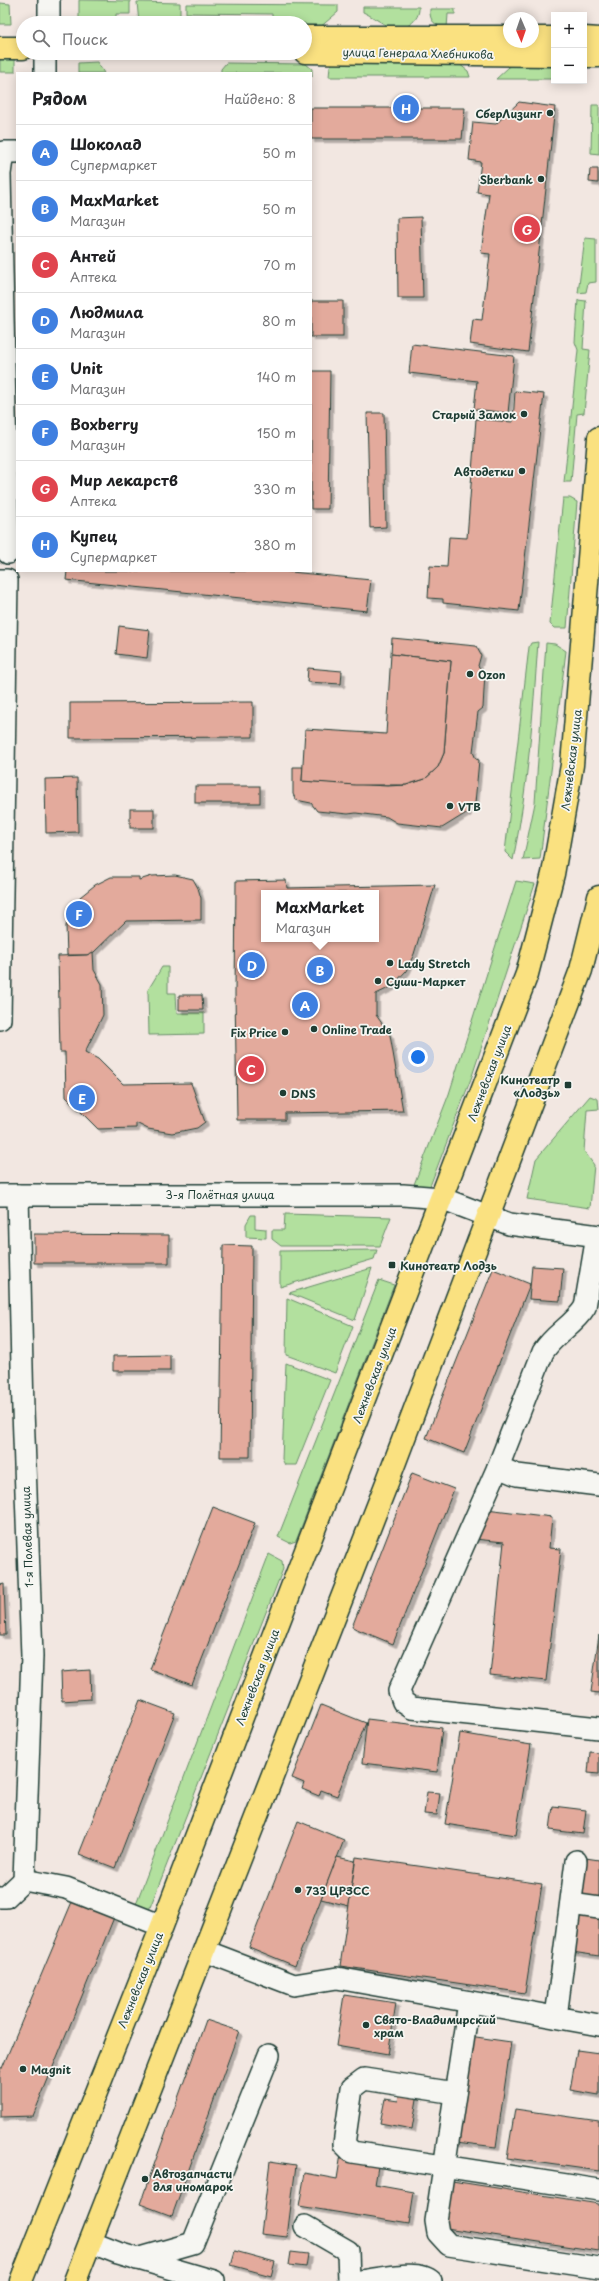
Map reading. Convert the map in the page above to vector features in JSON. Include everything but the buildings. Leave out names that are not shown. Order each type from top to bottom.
[{"type":"main road","points":[[0,33],[16,33]]},
{"type":"main road","name":"улица Генерала Хлебникова","points":[[312,37],[503,37]]},
{"type":"main road","points":[[539,38],[551,38]]},
{"type":"main road","points":[[587,38],[599,39]]},
{"type":"main road","points":[[0,48],[16,48]]},
{"type":"main road","name":"улица Генерала Хлебникова","points":[[312,52],[551,55]]},
{"type":"main road","points":[[587,56],[599,56]]},
{"type":"main road","name":"Лежневская улица","points":[[21,2281],[162,1926],[528,974],[553,874],[572,765],[599,438]]},
{"type":"main road","points":[[75,2281],[385,1488],[488,1216],[581,970],[599,897]]},
{"type":"street","points":[[49,0],[49,16]]},
{"type":"street","points":[[45,60],[45,72]]},
{"type":"street","points":[[7,152],[0,174],[1,308],[8,553]]},
{"type":"street","points":[[0,1019],[3,580]]},
{"type":"street","name":"3-я Полётная улица","points":[[9,1195],[403,1195],[441,1198],[509,1224],[598,1236]]},
{"type":"street","name":"1-я Полевая улица","points":[[9,1195],[23,1410],[32,1656],[24,1880]]},
{"type":"street","points":[[598,1236],[585,1307],[579,1316],[549,1341],[543,1352],[498,1467],[401,1686],[400,1697],[402,1702],[412,1708],[599,1728]]},
{"type":"street","points":[[498,1467],[517,1475],[599,1486]]},
{"type":"street","points":[[556,2018],[576,1861]]},
{"type":"street","points":[[0,1897],[6,1896],[24,1880],[66,1888],[162,1926]]},
{"type":"street","points":[[571,1904],[599,1908]]},
{"type":"street","points":[[205,1951],[294,1985],[337,1978],[599,2025]]},
{"type":"street","points":[[469,2002],[436,2221],[438,2233],[449,2245],[599,2268]]},
{"type":"street","points":[[127,2256],[193,2243],[269,2055]]},
{"type":"street","points":[[455,2093],[364,2079],[352,2088],[344,2144],[352,2152],[599,2190]]},
{"type":"street","points":[[305,2226],[348,2251],[349,2281]]},
{"type":"street","points":[[90,2242],[127,2256],[214,2281]]},
{"type":"street","points":[[127,2256],[130,2268],[170,2281]]},
{"type":"street","points":[[361,2281],[410,2275],[428,2278],[432,2281]]},
{"type":"green space","points":[[79,0],[130,1],[130,14],[116,14],[116,16],[79,16]]},
{"type":"green space","points":[[137,2],[180,3],[180,16],[138,16]]},
{"type":"green space","points":[[0,3],[10,4],[11,24],[0,24]]},
{"type":"green space","points":[[186,4],[338,5],[338,12],[319,28],[312,28],[312,16],[186,13]]},
{"type":"green space","points":[[363,7],[419,7],[419,12],[411,24],[401,28],[396,28],[388,26],[363,12]]},
{"type":"green space","points":[[430,9],[455,9],[455,14],[448,14],[447,28],[434,23],[431,17]]},
{"type":"green space","points":[[0,59],[15,60],[15,72],[0,72]]},
{"type":"green space","points":[[97,62],[103,72],[78,72],[78,63]]},
{"type":"green space","points":[[226,63],[306,64],[312,69],[312,72],[221,72],[221,69]]},
{"type":"green space","points":[[333,63],[459,64],[468,71],[470,77],[329,77],[330,66]]},
{"type":"green space","points":[[516,65],[551,65],[551,79],[496,79],[509,67]]},
{"type":"green space","points":[[592,105],[599,105],[599,154],[591,153]]},
{"type":"green space","points":[[585,238],[596,239],[596,282],[588,283],[586,292],[578,293]]},
{"type":"green space","points":[[578,300],[586,301],[583,349],[590,350],[584,413],[577,414],[571,482],[564,482],[578,350],[575,342]]},
{"type":"green space","points":[[563,498],[570,498],[577,502],[567,628],[554,628],[550,624]]},
{"type":"green space","points":[[538,642],[532,724],[523,806],[513,860],[505,852],[529,647],[531,643]]},
{"type":"green space","points":[[546,643],[555,644],[566,651],[540,859],[523,860],[535,803]]},
{"type":"green space","points":[[516,881],[535,884],[472,1076],[430,1186],[413,1187],[449,1094]]},
{"type":"green space","points":[[162,967],[168,967],[168,993],[176,993],[177,1013],[204,1013],[204,1034],[149,1035],[148,990]]},
{"type":"green space","points":[[590,1096],[598,1099],[599,1109],[587,1110],[584,1151],[594,1165],[590,1208],[527,1199],[536,1159]]},
{"type":"green space","points":[[285,1214],[391,1217],[380,1246],[281,1246],[272,1239],[272,1230],[284,1230]]},
{"type":"green space","points":[[251,1215],[255,1215],[255,1228],[266,1229],[266,1238],[246,1237],[246,1224]]},
{"type":"green space","points":[[377,1250],[374,1259],[280,1287],[280,1251]]},
{"type":"green space","points":[[372,1268],[355,1320],[289,1293]]},
{"type":"green space","points":[[379,1280],[394,1285],[296,1541],[290,1543],[278,1537]]},
{"type":"green space","points":[[287,1298],[353,1326],[335,1373],[286,1355]]},
{"type":"green space","points":[[286,1363],[330,1380],[296,1465],[285,1465],[282,1459]]},
{"type":"green space","points":[[269,1554],[282,1561],[283,1569],[147,1915],[134,1909]]},
{"type":"place","name":"Купец","points":[[406,108]]},
{"type":"place","name":"СберЛизинг","points":[[550,113]]},
{"type":"place","name":"Sberbank","points":[[541,179]]},
{"type":"place","name":"Мир лекарств","points":[[527,229]]},
{"type":"place","name":"Старый Замок","points":[[524,414]]},
{"type":"place","name":"Автодетки","points":[[522,471]]},
{"type":"place","name":"Ozon","points":[[470,674]]},
{"type":"place","name":"VTB","points":[[450,806]]},
{"type":"place","name":"Boxberry","points":[[79,914]]},
{"type":"place","name":"Lady Stretch","points":[[390,963]]},
{"type":"place","name":"Людмила","points":[[252,965]]},
{"type":"place","name":"MaxMarket","points":[[320,970]]},
{"type":"place","name":"Суши-Маркет","points":[[378,981]]},
{"type":"place","name":"Шоколад","points":[[305,1005]]},
{"type":"place","name":"Online Trade","points":[[314,1029]]},
{"type":"place","name":"Fix Price","points":[[285,1032]]},
{"type":"place","name":"Антей","points":[[251,1069]]},
{"type":"place","name":"Кинотеатр «Лодзь»","points":[[568,1085]]},
{"type":"place","name":"DNS","points":[[283,1093]]},
{"type":"place","name":"Unit","points":[[82,1098]]},
{"type":"place","name":"Кинотеатр Лодзь","points":[[392,1265]]},
{"type":"place","name":"733 ЦРЗСС","points":[[298,1890]]},
{"type":"place","name":"Свято-Владимирский храм","points":[[366,2025]]},
{"type":"place","name":"Magnit","points":[[23,2069]]},
{"type":"place","name":"Автозапчасти для иномарок","points":[[145,2179]]}]
